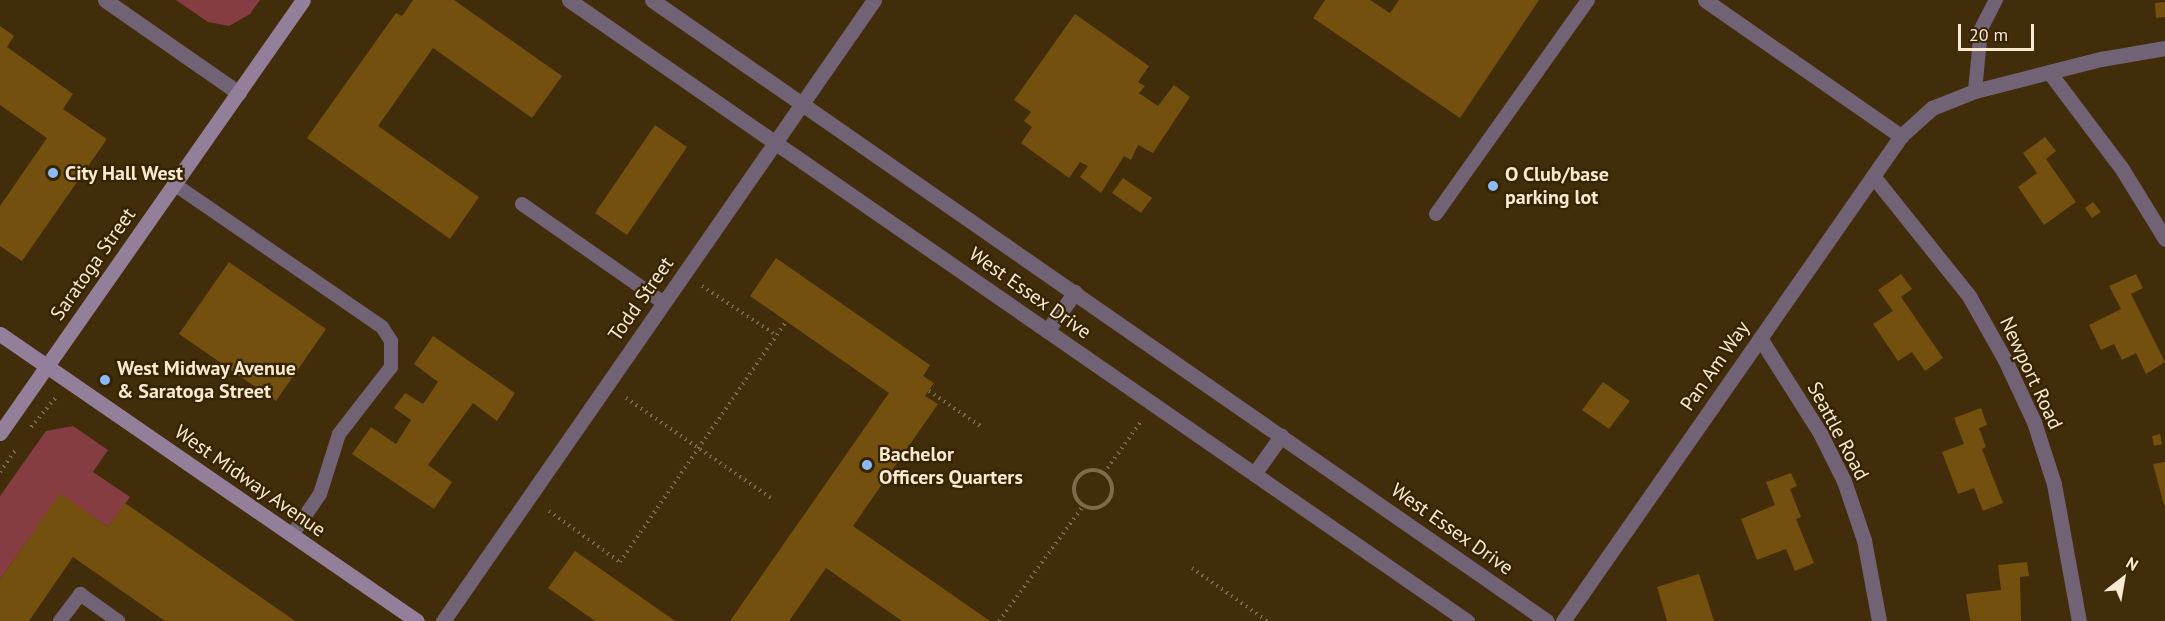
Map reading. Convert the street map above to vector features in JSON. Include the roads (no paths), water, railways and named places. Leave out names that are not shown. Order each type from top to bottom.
[{"type":"street","points":[[105,0],[238,93]]},
{"type":"street","name":"Saratoga Street","points":[[0,433],[303,0]]},
{"type":"street","name":"West Essex Drive","points":[[569,0],[1467,621]]},
{"type":"street","name":"West Essex Drive","points":[[652,0],[1548,621]]},
{"type":"street","name":"Todd Street","points":[[443,621],[874,0]]},
{"type":"street","points":[[1705,0],[1901,136]]},
{"type":"street","name":"Pan Am Way","points":[[1563,621],[1901,136],[1932,108],[1975,91],[2049,72],[2165,48]]},
{"type":"street","points":[[2049,72],[2122,169],[2165,239]]},
{"type":"street","name":"Newport Road","points":[[1873,176],[1969,296],[2005,360],[2034,422],[2054,484],[2079,621]]},
{"type":"street","points":[[1047,331],[1075,292]]},
{"type":"street","name":"West Midway Avenue","points":[[0,334],[417,621]]},
{"type":"street","name":"Seattle Road","points":[[1760,338],[1820,432],[1844,481],[1864,540],[1879,621]]},
{"type":"street","points":[[1254,474],[1281,436]]},
{"type":"lane","points":[[1436,214],[1588,0]]},
{"type":"lane","points":[[1975,91],[1981,29],[1996,0]]},
{"type":"lane","points":[[174,184],[382,327],[391,341],[392,367],[339,434],[320,494],[292,535]]},
{"type":"lane","points":[[522,204],[664,303]]},
{"type":"lane","points":[[60,621],[80,594],[118,621]]},
{"type":"place","name":"City Hall West","points":[[53,173]]},
{"type":"place","name":"O Club/base parking lot","points":[[1493,186]]},
{"type":"place","name":"West Midway Avenue & Saratoga Street","points":[[105,380]]},
{"type":"place","name":"Bachelor Officers Quarters","points":[[867,465]]}]
